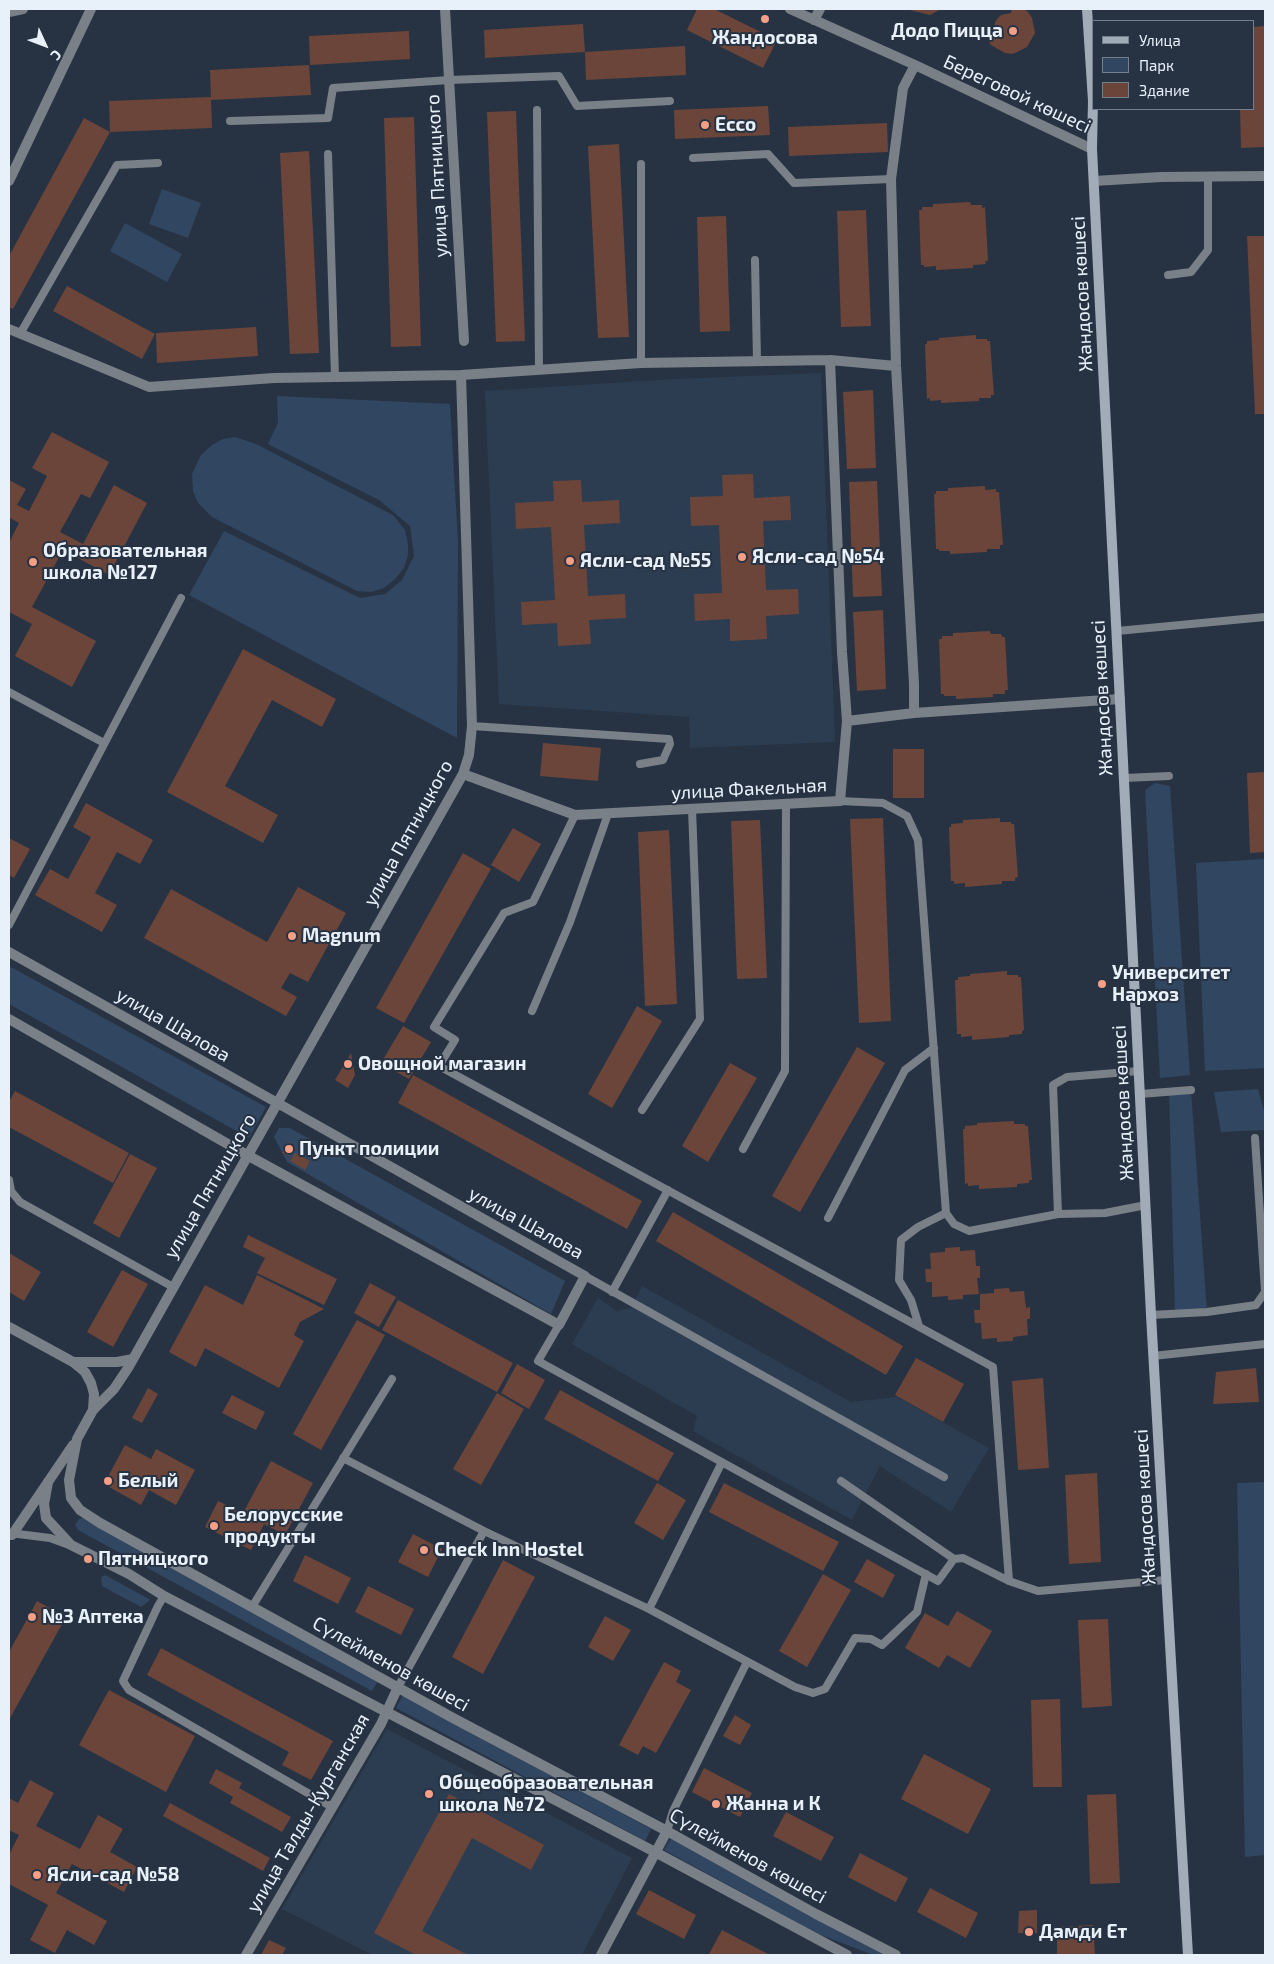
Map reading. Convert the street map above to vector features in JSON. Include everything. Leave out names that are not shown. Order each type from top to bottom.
[{"type":"main road","name":"Жандосов көшесі","points":[[1087,9],[1092,86]]},
{"type":"main road","name":"Жандосов көшесі","points":[[1093,110],[1092,149],[1153,1356],[1188,1955]]},
{"type":"street","points":[[9,12],[23,9]]},
{"type":"street","points":[[9,180],[92,9]]},
{"type":"street","name":"улица Пятницкого","points":[[445,9],[464,340]]},
{"type":"street","name":"Береговой көшесі","points":[[790,9],[915,65],[1092,149]]},
{"type":"street","points":[[814,20],[820,9]]},
{"type":"street","points":[[914,713],[913,664],[896,366],[891,179],[903,88],[915,65]]},
{"type":"street","points":[[1094,181],[1161,177],[1265,176]]},
{"type":"street","points":[[9,328],[149,387],[274,378],[461,375],[641,363],[830,360],[896,366]]},
{"type":"street","name":"улица Факельная","points":[[464,774],[575,816],[840,802],[847,721],[842,652],[830,360]]},
{"type":"street","name":"улица Пятницкого","points":[[93,1410],[114,1389],[133,1359],[464,774],[469,755],[472,726],[461,375]]},
{"type":"street","points":[[847,721],[914,713],[1120,698]]},
{"type":"street","name":"улица Шалова","points":[[9,952],[585,1276],[559,1325]]},
{"type":"street","points":[[9,1019],[247,1155],[559,1325]]},
{"type":"street","points":[[9,1327],[73,1362],[85,1372],[91,1382],[94,1394],[93,1410]]},
{"type":"street","points":[[73,1362],[117,1362],[133,1359]]},
{"type":"street","name":"Сүлейменов көшесі","points":[[93,1410],[76,1439],[68,1480],[71,1498],[80,1510],[100,1523],[453,1718],[667,1831],[816,1914],[896,1955]]},
{"type":"street","points":[[10,1536],[76,1439]]},
{"type":"street","name":"Сүлейменов көшесі","points":[[48,1482],[44,1504],[46,1518],[71,1545],[130,1574],[164,1596],[655,1852],[847,1955]]},
{"type":"street","name":"улица Талды-Курганская","points":[[246,1955],[381,1724],[398,1687]]},
{"type":"street","points":[[601,1955],[667,1831]]},
{"type":"lane","points":[[230,121],[328,118],[333,88],[449,80],[559,76],[577,106],[670,101]]},
{"type":"lane","points":[[537,110],[539,370]]},
{"type":"lane","points":[[328,154],[335,377]]},
{"type":"lane","points":[[693,158],[768,154],[794,183],[891,179]]},
{"type":"lane","points":[[20,334],[117,164],[158,163]]},
{"type":"lane","points":[[641,164],[641,363]]},
{"type":"lane","points":[[1168,275],[1191,272],[1208,250],[1208,177]]},
{"type":"lane","points":[[755,260],[757,361]]},
{"type":"lane","points":[[9,925],[181,598]]},
{"type":"lane","points":[[1117,631],[1265,617]]},
{"type":"lane","points":[[9,692],[104,743]]},
{"type":"lane","points":[[472,726],[668,739],[670,744],[663,760],[640,764]]},
{"type":"lane","points":[[1124,778],[1169,776]]},
{"type":"lane","points":[[840,802],[883,804],[907,816],[918,840],[946,1213],[954,1224],[970,1231],[1058,1214],[1105,1213],[1146,1205]]},
{"type":"lane","points":[[743,1149],[785,1071],[786,804]]},
{"type":"lane","points":[[642,1110],[700,1019],[692,809]]},
{"type":"lane","points":[[532,1011],[570,922],[608,814]]},
{"type":"lane","points":[[575,816],[533,902],[504,913],[434,1027],[455,1040],[439,1066],[993,1367],[1009,1581]]},
{"type":"lane","points":[[828,1218],[905,1070],[934,1048]]},
{"type":"lane","points":[[1058,1214],[1053,1085],[1067,1077],[1139,1070]]},
{"type":"lane","points":[[1140,1094],[1191,1090]]},
{"type":"lane","points":[[1151,1315],[1207,1312],[1256,1305],[1265,1292],[1255,1138]]},
{"type":"lane","points":[[9,1180],[11,1191],[20,1202],[173,1287]]},
{"type":"lane","points":[[612,1292],[668,1190]]},
{"type":"lane","points":[[919,1326],[911,1300],[899,1280],[901,1240],[918,1227],[946,1213]]},
{"type":"lane","points":[[585,1276],[944,1477]]},
{"type":"lane","points":[[559,1325],[538,1361],[938,1581],[954,1559]]},
{"type":"lane","points":[[1153,1356],[1265,1344]]},
{"type":"lane","points":[[252,1607],[392,1378]]},
{"type":"lane","points":[[344,1458],[484,1531],[648,1610],[795,1687],[812,1693],[826,1689],[855,1638],[871,1639],[882,1645],[917,1612],[926,1574]]},
{"type":"lane","points":[[648,1610],[722,1462]]},
{"type":"lane","points":[[841,1481],[954,1559],[963,1558],[1009,1581],[1038,1591],[1166,1580]]},
{"type":"lane","points":[[398,1687],[484,1531]]},
{"type":"lane","points":[[10,1536],[50,1538],[71,1545]]},
{"type":"lane","points":[[164,1596],[123,1681],[129,1690],[332,1807]]},
{"type":"lane","points":[[667,1831],[673,1811],[747,1662]]},
{"type":"shaded area","points":[[821,373],[835,742],[690,748],[689,717],[499,704],[485,391],[676,379]]},
{"type":"shaded area","points":[[642,1286],[851,1402],[897,1397],[989,1448],[951,1512],[880,1466],[852,1520],[693,1431],[697,1416],[572,1344],[598,1298],[617,1311],[631,1308]]},
{"type":"shaded area","name":"Общеобразовательная школа №72","points":[[387,1729],[632,1858],[582,1955],[373,1955],[282,1909]]},
{"type":"green space","points":[[162,189],[201,203],[188,238],[149,224]]},
{"type":"green space","points":[[125,223],[182,254],[167,282],[110,251]]},
{"type":"green space","points":[[277,396],[450,404],[458,542],[457,738],[189,595],[224,531],[360,598],[385,594],[402,580],[414,556],[410,526],[379,500],[268,444],[278,423]]},
{"type":"green space","points":[[235,437],[256,444],[393,515],[405,530],[408,544],[408,555],[404,568],[395,579],[384,588],[371,592],[357,591],[212,517],[198,503],[193,491],[192,474],[201,455],[212,445],[223,439]]},
{"type":"green space","points":[[1155,783],[1170,786],[1190,1075],[1160,1078],[1145,790]]},
{"type":"green space","points":[[1265,859],[1265,1068],[1205,1071],[1196,863]]},
{"type":"green space","points":[[9,966],[266,1107],[249,1138],[9,1004]]},
{"type":"green space","points":[[1258,1089],[1264,1111],[1265,1130],[1221,1132],[1214,1092]]},
{"type":"green space","points":[[1191,1090],[1207,1312],[1175,1314],[1169,1092]]},
{"type":"green space","points":[[279,1128],[290,1128],[565,1281],[551,1314],[287,1162],[274,1137]]},
{"type":"green space","points":[[1265,1482],[1265,1855],[1245,1857],[1237,1483]]},
{"type":"green space","points":[[85,1517],[379,1679],[372,1691],[78,1530],[75,1525],[79,1519]]},
{"type":"green space","points":[[105,1575],[149,1599],[149,1601],[141,1607],[102,1586],[101,1577]]},
{"type":"green space","points":[[403,1695],[651,1829],[645,1841],[396,1708]]},
{"type":"green space","points":[[671,1838],[889,1955],[873,1955],[816,1933],[664,1850]]},
{"type":"building","points":[[697,9],[714,9],[777,40],[763,68],[687,30]]},
{"type":"building","points":[[906,9],[941,9],[930,15]]},
{"type":"building","points":[[1012,9],[1024,9],[1028,12],[1032,18],[1035,33],[1027,47],[1013,54],[1005,53],[991,45],[987,38],[994,33],[997,19],[1001,15],[1011,13]]},
{"type":"building","points":[[583,24],[585,52],[485,58],[484,30]]},
{"type":"building","points":[[1265,26],[1265,147],[1241,148],[1240,110],[1254,110],[1254,27]]},
{"type":"building","points":[[409,31],[410,59],[310,65],[309,36]]},
{"type":"building","points":[[685,46],[686,75],[586,80],[585,52]]},
{"type":"building","points":[[309,65],[311,95],[211,100],[212,128],[110,132],[109,101],[211,97],[210,70]]},
{"type":"building","points":[[768,106],[770,135],[675,139],[674,110]]},
{"type":"building","points":[[516,111],[525,341],[496,342],[487,112]]},
{"type":"building","points":[[414,117],[421,346],[391,347],[384,118]]},
{"type":"building","points":[[84,118],[110,132],[13,309],[9,307],[9,256]]},
{"type":"building","points":[[887,123],[888,152],[789,156],[788,127]]},
{"type":"building","points":[[619,144],[629,337],[598,338],[588,146]]},
{"type":"building","points":[[309,151],[319,353],[290,354],[280,153]]},
{"type":"building","points":[[970,202],[971,205],[982,205],[982,208],[985,207],[988,261],[985,261],[986,264],[973,265],[973,268],[936,270],[936,266],[924,267],[924,265],[921,265],[919,210],[922,210],[922,207],[933,207],[933,204]]},
{"type":"building","points":[[866,210],[871,326],[841,327],[837,211]]},
{"type":"building","points":[[726,216],[730,331],[700,332],[697,217]]},
{"type":"building","points":[[1247,236],[1265,236],[1265,414],[1255,414]]},
{"type":"building","points":[[67,286],[155,334],[142,359],[53,311]]},
{"type":"building","points":[[256,327],[258,356],[157,363],[156,333]]},
{"type":"building","points":[[976,335],[976,339],[987,339],[987,341],[990,341],[994,395],[991,395],[991,398],[979,398],[979,401],[941,403],[941,400],[930,401],[930,398],[927,399],[925,344],[927,344],[927,341],[939,340],[939,338]]},
{"type":"building","points":[[873,390],[876,468],[847,469],[843,392]]},
{"type":"building","name":"Образовательная школа №127","points":[[52,432],[109,462],[90,498],[81,494],[60,532],[83,544],[114,485],[147,503],[109,575],[63,550],[32,607],[96,641],[72,687],[15,656],[32,624],[9,612],[9,543],[19,523],[10,518],[9,521],[9,480],[26,489],[17,505],[29,511],[47,476],[32,468]]},
{"type":"building","name":"Ясли-сад №54","points":[[753,474],[754,498],[790,496],[791,520],[763,521],[766,590],[798,589],[799,614],[766,616],[767,639],[730,641],[730,619],[695,621],[694,594],[722,593],[719,525],[691,526],[690,497],[723,496],[722,475]]},
{"type":"building","name":"Ясли-сад №55","points":[[581,480],[582,502],[619,500],[620,523],[584,525],[588,596],[625,594],[626,618],[589,620],[591,644],[558,646],[557,623],[522,625],[521,602],[555,600],[551,527],[516,529],[515,503],[554,501],[553,481]]},
{"type":"building","points":[[877,481],[882,596],[853,597],[849,482]]},
{"type":"building","points":[[985,486],[985,490],[996,489],[996,492],[999,492],[1003,545],[1000,545],[1000,549],[987,549],[987,552],[950,554],[950,551],[939,551],[939,549],[936,549],[934,494],[936,494],[936,491],[948,491],[948,488]]},
{"type":"building","points":[[883,610],[886,689],[857,691],[853,612]]},
{"type":"building","points":[[990,631],[991,634],[1001,634],[1002,637],[1005,637],[1008,690],[1005,690],[1005,694],[993,694],[993,697],[956,699],[956,696],[944,696],[944,694],[941,694],[939,639],[942,639],[942,636],[953,636],[953,633]]},
{"type":"building","points":[[243,649],[336,699],[322,727],[272,700],[225,786],[278,815],[263,843],[167,792]]},
{"type":"building","points":[[543,743],[601,748],[598,781],[540,776]]},
{"type":"building","points":[[893,749],[924,749],[924,798],[893,798]]},
{"type":"building","points":[[1265,772],[1265,852],[1250,853],[1247,773]]},
{"type":"building","points":[[86,803],[153,840],[140,864],[117,852],[95,893],[117,905],[102,932],[35,895],[50,869],[68,879],[91,837],[73,827]]},
{"type":"building","points":[[883,818],[891,1021],[859,1023],[850,819]]},
{"type":"building","points":[[1000,818],[1000,822],[1011,822],[1011,824],[1014,824],[1018,877],[1015,878],[1015,881],[1002,881],[1002,884],[965,887],[965,883],[954,884],[954,881],[951,881],[949,827],[951,827],[951,824],[963,823],[963,820]]},
{"type":"building","points":[[760,820],[767,978],[737,979],[731,821]]},
{"type":"building","points":[[513,828],[541,844],[519,882],[491,865]]},
{"type":"building","points":[[669,830],[677,1004],[645,1006],[638,832]]},
{"type":"building","points":[[9,838],[30,849],[14,878],[9,875]]},
{"type":"building","points":[[463,853],[491,869],[404,1023],[376,1008]]},
{"type":"building","points":[[298,887],[346,913],[308,982],[290,973],[281,988],[297,997],[286,1016],[144,938],[171,889],[267,942]]},
{"type":"building","points":[[1007,971],[1007,975],[1018,975],[1018,977],[1021,977],[1024,1030],[1022,1034],[972,1040],[972,1036],[961,1037],[961,1034],[957,1034],[955,980],[958,980],[958,977],[970,976],[970,974]]},
{"type":"building","points":[[637,1006],[662,1021],[612,1108],[588,1094]]},
{"type":"building","points":[[403,1026],[431,1042],[409,1079],[381,1063]]},
{"type":"building","points":[[857,1047],[885,1063],[800,1212],[772,1196]]},
{"type":"building","name":"Овощной магазин","points":[[351,1053],[355,1075],[348,1088],[335,1080]]},
{"type":"building","points":[[730,1063],[757,1078],[708,1162],[682,1146]]},
{"type":"building","points":[[413,1075],[642,1201],[627,1229],[398,1103]]},
{"type":"building","points":[[15,1091],[129,1153],[113,1183],[9,1127],[9,1102]]},
{"type":"building","points":[[1014,1121],[1014,1124],[1025,1124],[1025,1126],[1028,1126],[1032,1180],[1029,1180],[1029,1183],[1017,1184],[1017,1187],[979,1189],[979,1185],[968,1186],[968,1183],[965,1184],[963,1129],[965,1129],[965,1126],[977,1125],[977,1123]]},
{"type":"building","name":"Пункт полиции","points":[[288,1142],[295,1146],[289,1156],[282,1153]]},
{"type":"building","points":[[295,1153],[310,1161],[305,1170],[290,1161]]},
{"type":"building","points":[[130,1154],[157,1168],[119,1238],[93,1223]]},
{"type":"building","points":[[673,1212],[903,1346],[886,1375],[656,1241]]},
{"type":"building","points":[[248,1235],[337,1279],[324,1305],[257,1273],[265,1258],[243,1247]]},
{"type":"building","points":[[960,1247],[960,1251],[975,1250],[976,1266],[980,1266],[980,1278],[977,1278],[979,1294],[963,1295],[963,1299],[948,1300],[948,1296],[932,1297],[932,1282],[926,1282],[925,1269],[931,1269],[930,1253],[945,1252],[945,1248]]},
{"type":"building","points":[[9,1253],[41,1272],[24,1301],[9,1292]]},
{"type":"building","points":[[122,1270],[148,1284],[113,1347],[87,1332]]},
{"type":"building","points":[[257,1275],[324,1309],[300,1322],[294,1335],[304,1341],[279,1388],[205,1348],[196,1367],[169,1352],[205,1285],[243,1305]]},
{"type":"building","points":[[370,1283],[396,1297],[379,1327],[354,1313]]},
{"type":"building","points":[[1009,1288],[1010,1292],[1024,1291],[1026,1308],[1030,1307],[1030,1319],[1027,1319],[1028,1335],[1013,1337],[1013,1341],[997,1342],[997,1338],[982,1339],[981,1323],[975,1323],[974,1310],[980,1310],[980,1294],[994,1293],[994,1289]]},
{"type":"building","points":[[398,1300],[513,1363],[497,1392],[382,1330]]},
{"type":"building","points":[[357,1320],[385,1335],[321,1450],[293,1434]]},
{"type":"building","points":[[916,1358],[964,1384],[943,1422],[895,1395]]},
{"type":"building","points":[[517,1364],[545,1380],[529,1409],[501,1393]]},
{"type":"building","points":[[1256,1368],[1259,1402],[1213,1404],[1216,1372]]},
{"type":"building","points":[[1043,1378],[1049,1468],[1018,1470],[1012,1381]]},
{"type":"building","points":[[148,1388],[158,1394],[142,1423],[132,1418]]},
{"type":"building","points":[[560,1390],[674,1453],[658,1481],[544,1419]]},
{"type":"building","points":[[497,1393],[524,1409],[481,1485],[453,1469]]},
{"type":"building","points":[[232,1395],[265,1412],[256,1430],[222,1413]]},
{"type":"building","points":[[125,1445],[151,1459],[156,1449],[195,1470],[176,1505],[149,1490],[141,1505],[104,1484]]},
{"type":"building","points":[[271,1461],[313,1483],[285,1535],[264,1524],[251,1550],[205,1527],[218,1501],[243,1513]]},
{"type":"building","points":[[1097,1473],[1101,1562],[1069,1564],[1065,1475]]},
{"type":"building","points":[[657,1483],[686,1500],[663,1540],[634,1523]]},
{"type":"building","points":[[724,1483],[839,1542],[823,1571],[709,1512]]},
{"type":"building","points":[[413,1534],[442,1549],[428,1577],[398,1562]]},
{"type":"building","points":[[305,1555],[351,1578],[338,1604],[293,1581]]},
{"type":"building","points":[[867,1559],[895,1575],[883,1598],[854,1582]]},
{"type":"building","points":[[503,1560],[535,1577],[483,1674],[452,1657]]},
{"type":"building","points":[[823,1574],[851,1590],[807,1667],[779,1651]]},
{"type":"building","points":[[368,1586],[414,1609],[401,1635],[355,1612]]},
{"type":"building","points":[[37,1601],[66,1617],[9,1720],[9,1652]]},
{"type":"building","points":[[957,1611],[992,1631],[970,1668],[947,1655],[939,1668],[905,1648],[925,1613],[948,1626]]},
{"type":"building","points":[[605,1616],[631,1630],[613,1661],[588,1647]]},
{"type":"building","points":[[1108,1619],[1112,1706],[1082,1708],[1078,1620]]},
{"type":"building","points":[[161,1648],[333,1741],[311,1780],[282,1765],[289,1752],[147,1675]]},
{"type":"building","points":[[664,1662],[681,1671],[676,1682],[691,1690],[656,1753],[643,1746],[638,1755],[619,1745]]},
{"type":"building","points":[[109,1690],[195,1736],[166,1792],[79,1745]]},
{"type":"building","points":[[1060,1699],[1062,1787],[1033,1787],[1031,1700]]},
{"type":"building","points":[[735,1715],[751,1725],[740,1745],[723,1736]]},
{"type":"building","points":[[924,1754],[991,1789],[968,1834],[901,1799]]},
{"type":"building","points":[[704,1768],[752,1793],[740,1817],[692,1792]]},
{"type":"building","points":[[216,1769],[242,1783],[239,1788],[291,1817],[282,1832],[230,1803],[233,1797],[209,1783]]},
{"type":"building","name":"Ясли-сад №58","points":[[30,1780],[54,1793],[36,1826],[80,1849],[98,1815],[123,1829],[110,1852],[137,1867],[124,1892],[72,1864],[56,1893],[107,1921],[94,1945],[67,1930],[55,1953],[30,1940],[48,1905],[9,1884],[9,1855],[19,1835],[9,1830],[9,1798],[18,1803]]},
{"type":"building","points":[[449,1794],[544,1845],[531,1870],[472,1838],[422,1931],[468,1955],[416,1955],[374,1933]]},
{"type":"building","points":[[1116,1794],[1120,1883],[1090,1884],[1087,1795]]},
{"type":"building","points":[[170,1803],[270,1858],[263,1871],[163,1816]]},
{"type":"building","points":[[786,1812],[834,1837],[821,1861],[773,1836]]},
{"type":"building","points":[[860,1853],[908,1878],[896,1902],[848,1877]]},
{"type":"building","points":[[930,1888],[978,1913],[966,1938],[917,1912]]},
{"type":"building","points":[[649,1890],[696,1915],[684,1939],[636,1914]]},
{"type":"building","points":[[1037,1910],[1037,1933],[1018,1933],[1019,1911]]},
{"type":"building","points":[[1093,1925],[1095,1955],[1057,1955],[1057,1927]]},
{"type":"building","points":[[722,1930],[770,1955],[709,1954]]},
{"type":"building","points":[[269,1940],[286,1948],[282,1955],[261,1955]]},
{"type":"place","name":"Жандосова","points":[[765,19]]},
{"type":"place","name":"Додо Пицца","points":[[1013,31]]},
{"type":"place","name":"Ecco","points":[[705,125]]},
{"type":"place","name":"Ясли-сад №54","points":[[742,557]]},
{"type":"place","name":"Ясли-сад №55","points":[[570,561]]},
{"type":"place","name":"Образовательная школа №127","points":[[33,562]]},
{"type":"place","name":"Magnum","points":[[292,936]]},
{"type":"place","name":"Университет Нархоз","points":[[1102,984]]},
{"type":"place","name":"Овощной магазин","points":[[348,1064]]},
{"type":"place","name":"Пункт полиции","points":[[289,1149]]},
{"type":"place","name":"Белый","points":[[108,1481]]},
{"type":"place","name":"Белорусские продукты","points":[[214,1526]]},
{"type":"place","name":"Check Inn Hostel","points":[[424,1550]]},
{"type":"place","name":"Пятницкого","points":[[88,1559]]},
{"type":"place","name":"№3 Аптека","points":[[32,1617]]},
{"type":"place","name":"Общеобразовательная школа №72","points":[[429,1794]]},
{"type":"place","name":"Жанна и К","points":[[716,1804]]},
{"type":"place","name":"Ясли-сад №58","points":[[37,1875]]},
{"type":"place","name":"Дамди Ет","points":[[1029,1932]]}]
